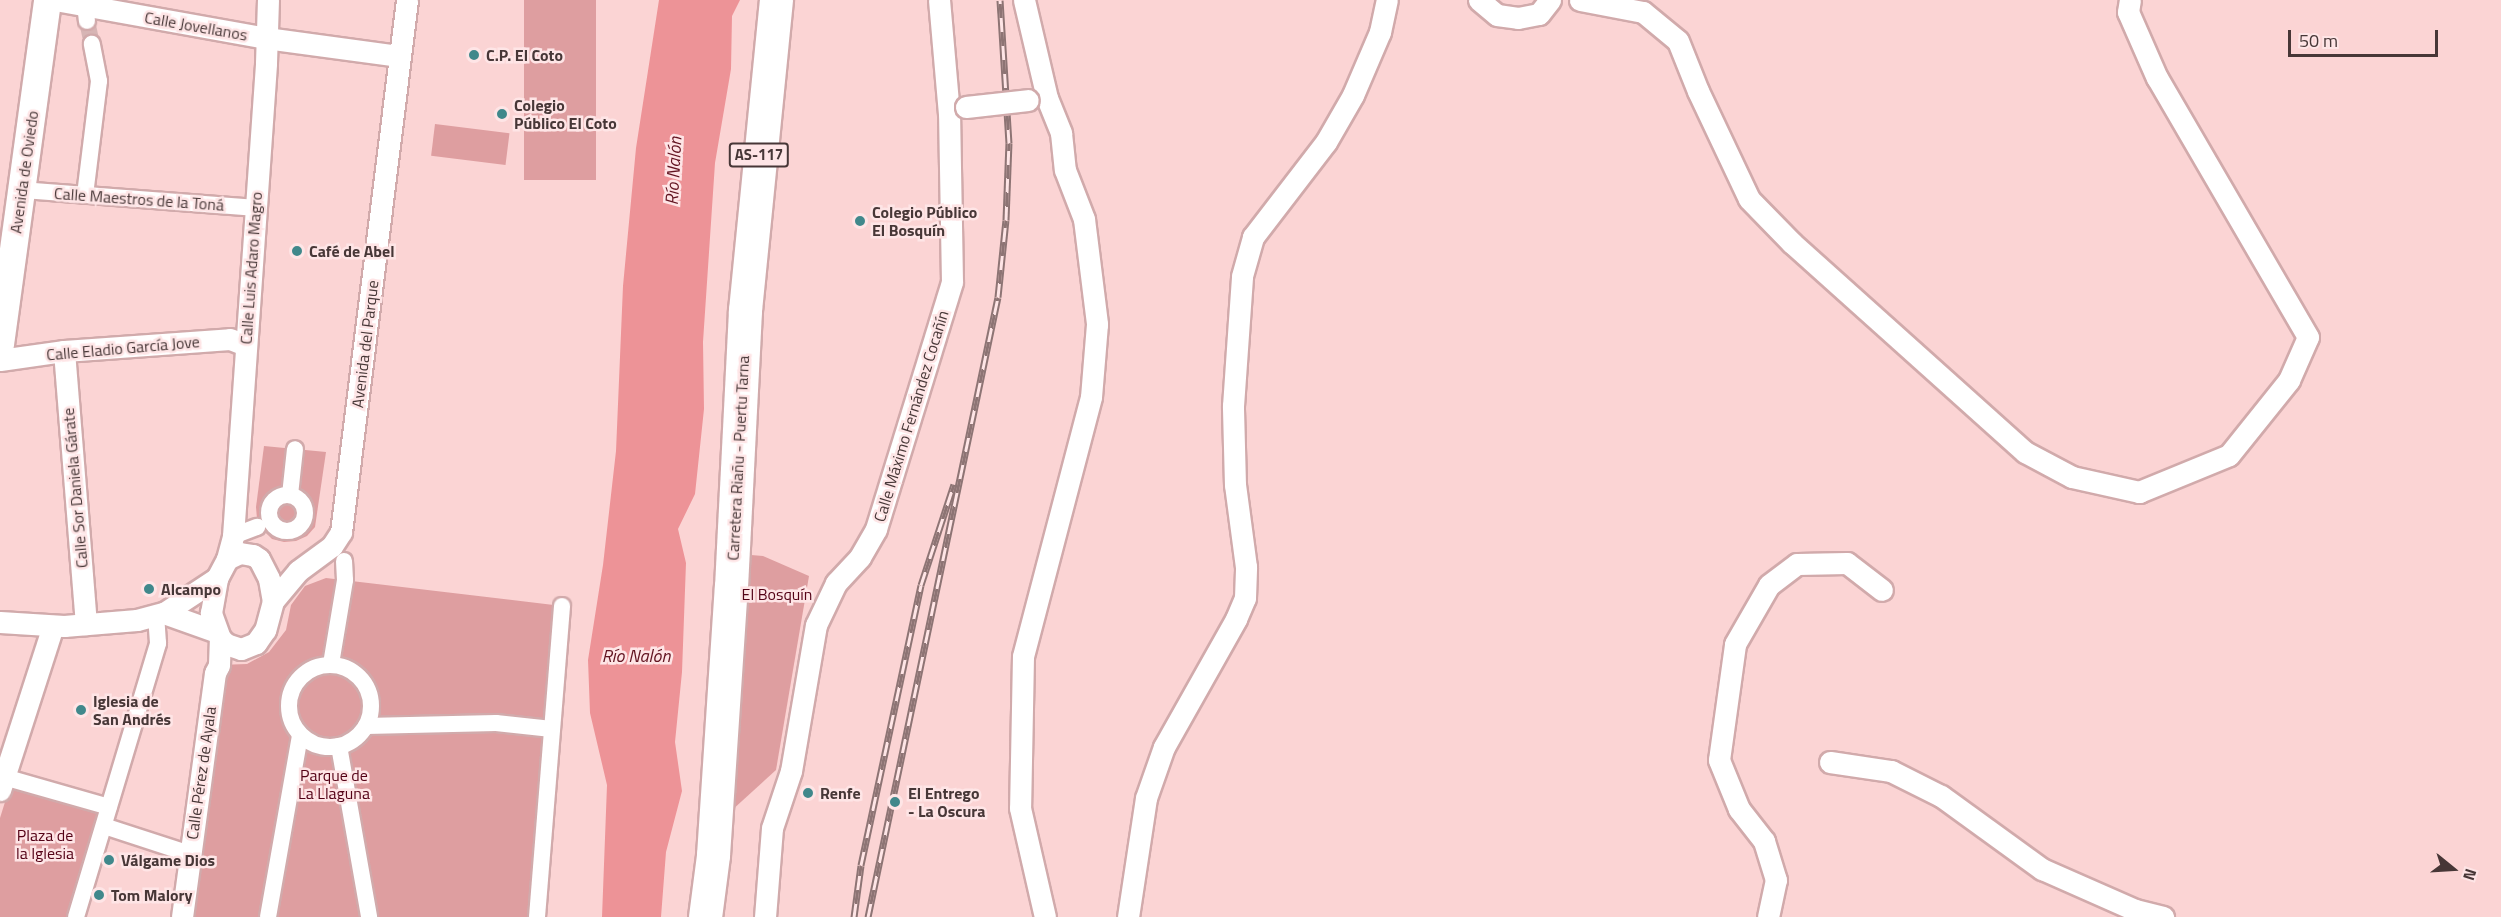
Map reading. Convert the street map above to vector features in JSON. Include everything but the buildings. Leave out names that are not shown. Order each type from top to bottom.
[{"type":"main road","name":"Carretera Riañu - Puertu Tarna","points":[[705,917],[712,855],[731,599],[745,310],[776,0]]},
{"type":"street","name":"Avenida de Oviedo","points":[[0,344],[47,0]]},
{"type":"street","name":"Calle Jovellanos","points":[[55,0],[86,13],[400,56]]},
{"type":"street","name":"Calle Luis Adaro Magro","points":[[240,552],[246,345],[268,0]]},
{"type":"street","name":"Avenida del Parque","points":[[273,602],[306,564],[332,546],[340,531],[407,0]]},
{"type":"street","name":"Calle Máximo Fernández Cocañín","points":[[765,917],[772,828],[791,771],[816,625],[836,583],[860,557],[876,529],[952,282],[957,110],[939,0]]},
{"type":"street","points":[[1024,0],[1038,99],[1061,133],[1065,170],[1084,219],[1097,324],[1091,397],[1023,656],[1020,808],[1045,917]]},
{"type":"street","points":[[1128,917],[1146,798],[1164,747],[1236,619],[1245,598],[1246,567],[1235,485],[1233,406],[1242,276],[1253,237],[1326,142],[1353,95],[1380,32],[1387,0]]},
{"type":"street","points":[[1479,0],[1497,15],[1518,18],[1539,14],[1550,0]]},
{"type":"street","points":[[1580,0],[1642,12],[1678,41],[1698,91],[1749,199],[1792,243],[2025,452],[2072,477],[2139,492],[2229,455],[2289,380],[2308,337],[2157,78],[2128,12],[2130,0]]},
{"type":"street","points":[[85,195],[99,81],[92,44]]},
{"type":"street","points":[[957,110],[1038,99]]},
{"type":"street","name":"Calle Maestros de la Toná","points":[[22,190],[255,208]]},
{"type":"street","name":"Calle Eladio García Jove","points":[[0,360],[64,351],[230,339],[246,345]]},
{"type":"street","name":"Calle Sor Daniela Gárate","points":[[64,351],[86,624]]},
{"type":"street","points":[[290,495],[295,449]]},
{"type":"street","points":[[0,622],[53,626],[137,620],[160,614],[217,578],[240,552],[256,526]]},
{"type":"street","points":[[240,552],[276,564],[306,564]]},
{"type":"street","points":[[219,665],[241,649],[256,643],[265,630],[273,602],[269,579],[240,552]]},
{"type":"street","points":[[331,664],[345,580],[344,561]]},
{"type":"street","points":[[1768,917],[1776,880],[1764,841],[1739,809],[1719,760],[1735,644],[1769,585],[1797,564],[1847,563],[1882,590]]},
{"type":"street","points":[[217,578],[211,613],[218,635],[226,644],[241,649]]},
{"type":"street","points":[[537,917],[562,606]]},
{"type":"street","points":[[160,614],[218,635]]},
{"type":"street","points":[[76,917],[158,643],[160,614]]},
{"type":"street","points":[[53,626],[2,784],[109,807]]},
{"type":"street","name":"Calle Pérez de Ayala","points":[[182,917],[215,673],[219,665],[218,635]]},
{"type":"street","points":[[331,664],[353,671],[368,690],[370,714],[366,726],[349,742],[339,746],[318,745],[300,735],[292,724],[288,710],[289,696],[295,683],[304,672],[317,666],[331,664]]},
{"type":"street","points":[[366,726],[496,723],[552,729]]},
{"type":"street","points":[[268,917],[300,735]]},
{"type":"street","points":[[339,746],[369,917]]},
{"type":"street","points":[[1830,762],[1891,771],[1941,796],[2042,869],[2135,910],[2163,917]]},
{"type":"street","points":[[104,826],[190,854]]},
{"type":"green space","points":[[524,0],[596,0],[596,180],[524,180]]},
{"type":"green space","points":[[435,124],[509,133],[506,165],[431,156]]},
{"type":"green space","points":[[264,446],[326,452],[315,527],[307,536],[296,541],[284,542],[272,539],[257,519],[256,507]]},
{"type":"green space","name":"El Bosquín","points":[[751,555],[763,556],[809,576],[776,770],[731,811]]},
{"type":"green space","name":"Parque de La Llaguna","points":[[326,578],[562,606],[537,917],[182,917],[219,665],[247,664],[269,652],[286,630],[291,605],[305,586]]},
{"type":"green space","name":"Plaza de la Iglesia","points":[[11,783],[102,812],[70,917],[0,917],[0,818]]},
{"type":"water","name":"Río Nalón","points":[[659,0],[740,0],[732,16],[731,69],[715,163],[703,342],[704,409],[695,494],[678,529],[686,563],[682,672],[675,742],[682,791],[666,852],[661,917],[602,917],[607,785],[590,713],[588,660],[603,565],[616,451],[623,286],[636,148]]},
{"type":"tunnel","points":[[87,21],[92,44]]},
{"type":"railway","points":[[868,917],[998,297],[1006,220],[1009,143],[1000,0]]},
{"type":"railway","points":[[854,917],[861,865],[921,585],[954,484]]},
{"type":"place","name":"C.P. El Coto","points":[[474,55]]},
{"type":"place","name":"Colegio Público El Coto","points":[[502,114]]},
{"type":"place","name":"Colegio Público El Bosquín","points":[[860,221]]},
{"type":"place","name":"Café de Abel","points":[[297,251]]},
{"type":"place","name":"Alcampo","points":[[149,589]]},
{"type":"place","name":"Iglesia de San Andrés","points":[[81,710]]},
{"type":"place","name":"Renfe","points":[[808,793]]},
{"type":"place","name":"El Entrego - La Oscura","points":[[895,802]]},
{"type":"place","name":"Válgame Dios","points":[[109,860]]},
{"type":"place","name":"Tom Malory","points":[[99,895]]}]
